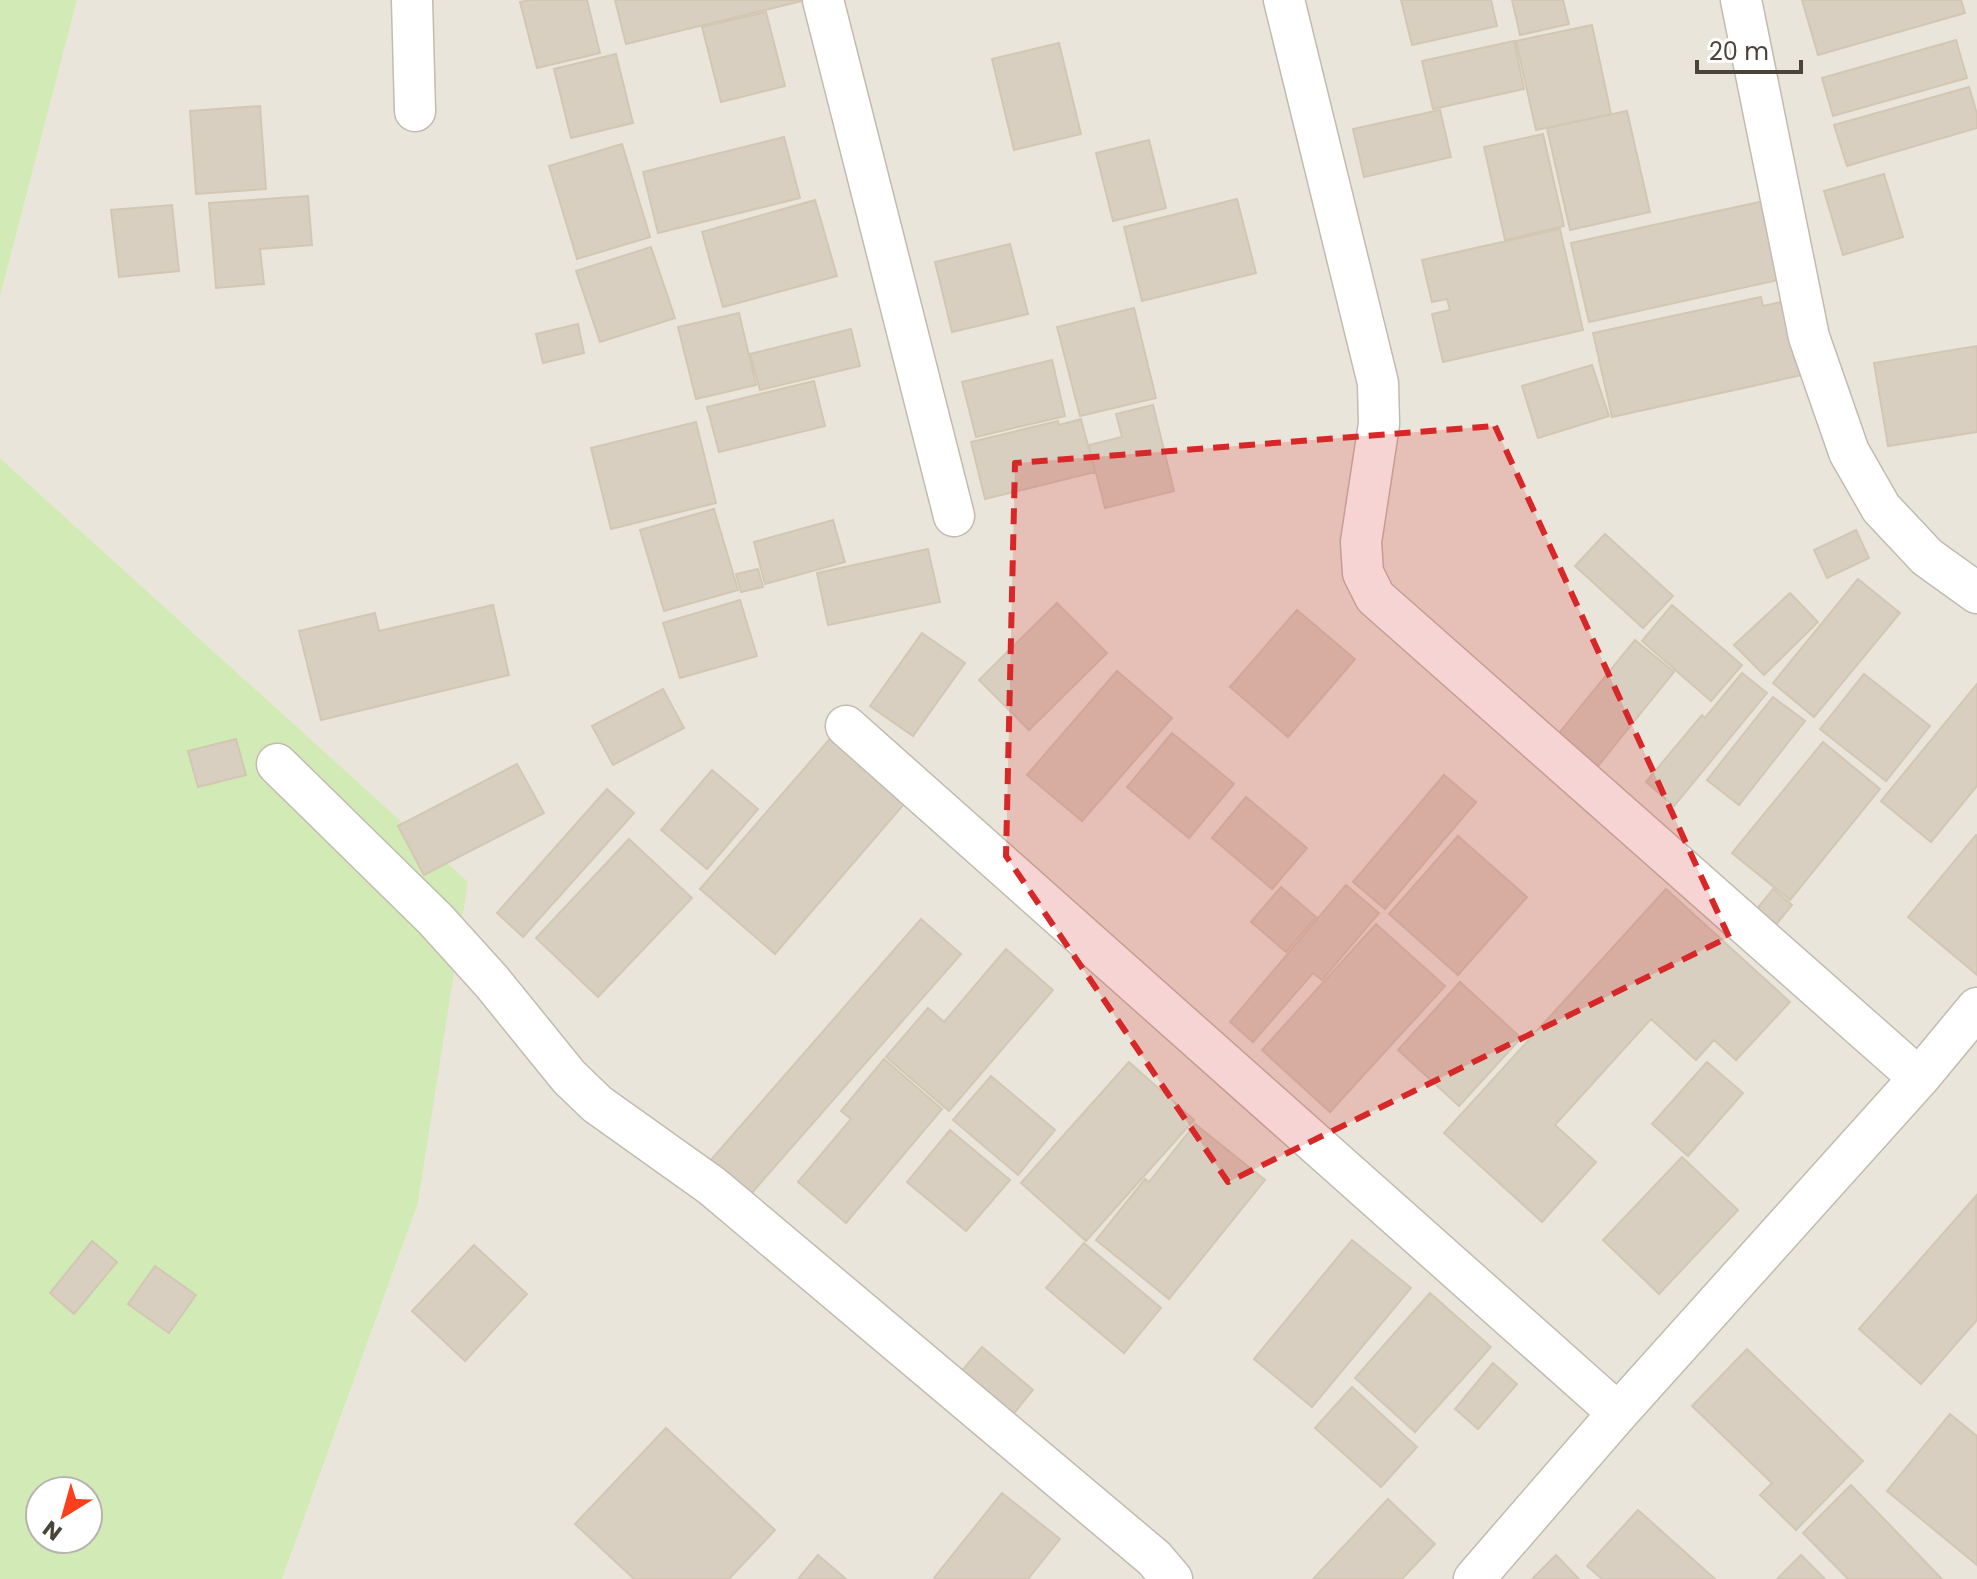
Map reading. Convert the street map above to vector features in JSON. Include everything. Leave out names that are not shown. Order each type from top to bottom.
[{"type":"street","points":[[412,0],[415,111]]},
{"type":"street","points":[[823,0],[954,516]]},
{"type":"street","points":[[1284,0],[1378,383],[1379,424],[1361,542],[1363,573],[1375,597],[1919,1078]]},
{"type":"street","points":[[1741,0],[1809,337],[1849,452],[1881,508],[1927,557],[1977,593]]},
{"type":"street","points":[[846,726],[1618,1413]]},
{"type":"street","points":[[277,764],[436,920],[492,982],[569,1077],[597,1104],[712,1186],[1154,1558],[1172,1579]]},
{"type":"street","points":[[1474,1579],[1618,1413],[1919,1078],[1977,1008]]},
{"type":"highlighted area","points":[[1495,426],[1729,937],[1228,1182],[1006,856],[1015,463]]},
{"type":"shaded area","points":[[77,0],[1977,0],[1977,1579],[282,1579],[418,1203],[467,882],[0,458],[0,297]]},
{"type":"green space","points":[[0,0],[77,0],[0,297]]},
{"type":"green space","points":[[0,458],[468,882],[418,1203],[282,1579],[0,1579]]},
{"type":"building","points":[[587,0],[600,53],[537,68],[520,2]]},
{"type":"building","points":[[615,0],[806,0],[626,44]]},
{"type":"building","points":[[1401,0],[1491,0],[1497,26],[1412,45]]},
{"type":"building","points":[[1512,0],[1563,0],[1569,24],[1520,35]]},
{"type":"building","points":[[1802,0],[1961,0],[1965,13],[1818,55]]},
{"type":"building","points":[[766,12],[785,86],[721,102],[702,27]]},
{"type":"building","points":[[1592,25],[1611,114],[1536,130],[1516,41]]},
{"type":"building","points":[[1956,40],[1967,78],[1833,116],[1822,78]]},
{"type":"building","points":[[1514,41],[1524,89],[1433,109],[1422,61]]},
{"type":"building","points":[[1059,43],[1081,134],[1014,150],[992,59]]},
{"type":"building","points":[[616,54],[633,123],[571,138],[554,69]]},
{"type":"building","points":[[1969,87],[1977,114],[1977,128],[1847,166],[1834,125]]},
{"type":"building","points":[[260,106],[266,189],[196,194],[190,111]]},
{"type":"building","points":[[1440,110],[1451,157],[1364,177],[1353,129]]},
{"type":"building","points":[[1627,111],[1650,212],[1570,230],[1547,128]]},
{"type":"building","points":[[1543,134],[1564,226],[1505,240],[1484,147]]},
{"type":"building","points":[[784,137],[800,198],[658,233],[643,172]]},
{"type":"building","points":[[1149,140],[1166,208],[1113,221],[1096,153]]},
{"type":"building","points":[[622,144],[650,237],[577,259],[549,166]]},
{"type":"building","points":[[1884,174],[1903,237],[1843,255],[1824,191]]},
{"type":"building","points":[[308,196],[312,245],[260,249],[264,284],[216,288],[209,203]]},
{"type":"building","points":[[1237,199],[1256,273],[1142,301],[1124,227]]},
{"type":"building","points":[[1773,199],[1791,277],[1589,322],[1571,243]]},
{"type":"building","points":[[815,200],[837,276],[723,307],[702,232]]},
{"type":"building","points":[[172,205],[179,271],[119,277],[111,210]]},
{"type":"building","points":[[1560,229],[1583,330],[1443,362],[1432,314],[1450,310],[1447,299],[1432,302],[1422,260]]},
{"type":"building","points":[[1010,244],[1028,314],[952,332],[935,262]]},
{"type":"building","points":[[651,247],[675,318],[600,342],[576,271]]},
{"type":"building","points":[[1761,297],[1763,306],[1794,299],[1811,373],[1612,417],[1593,333]]},
{"type":"building","points":[[1134,308],[1156,398],[1080,416],[1057,327]]},
{"type":"building","points":[[739,313],[756,385],[696,399],[678,327]]},
{"type":"building","points":[[578,324],[584,353],[543,363],[536,334]]},
{"type":"building","points":[[851,329],[860,366],[760,390],[750,354]]},
{"type":"building","points":[[1977,346],[1977,432],[1888,446],[1874,363]]},
{"type":"building","points":[[1052,360],[1065,416],[976,437],[962,382]]},
{"type":"building","points":[[1592,365],[1609,416],[1538,438],[1522,386]]},
{"type":"building","points":[[814,381],[825,426],[719,452],[707,407]]},
{"type":"building","points":[[1153,405],[1174,491],[1105,508],[1089,445],[1122,437],[1116,414]]},
{"type":"building","points":[[1081,419],[1095,472],[985,499],[971,442],[1058,421],[1059,425]]},
{"type":"building","points":[[696,422],[716,503],[611,529],[591,448]]},
{"type":"building","points":[[714,509],[738,590],[664,611],[640,530]]},
{"type":"building","points":[[833,520],[845,562],[765,584],[754,542]]},
{"type":"building","points":[[1856,530],[1869,558],[1827,578],[1814,550]]},
{"type":"building","points":[[1605,534],[1673,596],[1643,628],[1575,566]]},
{"type":"building","points":[[928,549],[940,602],[828,625],[817,573]]},
{"type":"building","points":[[758,569],[763,587],[741,592],[736,574]]},
{"type":"building","points":[[1858,579],[1900,613],[1814,717],[1773,683]]},
{"type":"building","points":[[1790,593],[1818,622],[1764,675],[1734,645]]},
{"type":"building","points":[[740,600],[757,656],[680,678],[663,623]]},
{"type":"building","points":[[1057,603],[1107,653],[1029,730],[979,680]]},
{"type":"building","points":[[493,605],[509,675],[321,720],[299,631],[375,613],[379,631]]},
{"type":"building","points":[[1672,605],[1742,665],[1711,701],[1642,641]]},
{"type":"building","points":[[1297,610],[1355,659],[1288,737],[1230,687]]},
{"type":"building","points":[[922,633],[965,663],[913,736],[870,706]]},
{"type":"building","points":[[1635,640],[1674,672],[1598,766],[1559,733]]},
{"type":"building","points":[[1117,671],[1172,718],[1082,821],[1027,775]]},
{"type":"building","points":[[1742,673],[1767,693],[1674,806],[1646,782]]},
{"type":"building","points":[[1864,674],[1930,726],[1886,781],[1820,729]]},
{"type":"building","points":[[1977,684],[1977,786],[1931,842],[1881,801]]},
{"type":"building","points":[[663,689],[684,728],[613,765],[592,726]]},
{"type":"building","points":[[1773,697],[1805,721],[1739,805],[1707,780]]},
{"type":"building","points":[[835,733],[910,797],[775,954],[700,889]]},
{"type":"building","points":[[1172,733],[1234,784],[1189,838],[1127,787]]},
{"type":"building","points":[[236,739],[246,775],[198,787],[188,751]]},
{"type":"building","points":[[1823,742],[1880,789],[1790,900],[1732,853]]},
{"type":"building","points":[[517,764],[544,813],[424,875],[398,826]]},
{"type":"building","points":[[712,770],[758,809],[707,869],[661,830]]},
{"type":"building","points":[[1444,775],[1476,802],[1385,909],[1353,882]]},
{"type":"building","points":[[607,789],[634,813],[523,937],[497,913]]},
{"type":"building","points":[[1246,797],[1307,848],[1272,889],[1212,838]]},
{"type":"building","points":[[1458,836],[1527,897],[1458,975],[1389,914]]},
{"type":"building","points":[[1977,836],[1977,975],[1908,917]]},
{"type":"building","points":[[629,839],[692,898],[598,997],[536,938]]},
{"type":"building","points":[[1346,885],[1379,913],[1322,980],[1313,973],[1253,1042],[1230,1022]]},
{"type":"building","points":[[1281,887],[1316,917],[1286,952],[1251,922]]},
{"type":"building","points":[[1666,889],[1790,1002],[1736,1060],[1714,1040],[1696,1060],[1651,1019],[1555,1125],[1596,1162],[1542,1222],[1444,1133]]},
{"type":"building","points":[[1773,889],[1792,905],[1770,932],[1751,916]]},
{"type":"building","points":[[921,919],[961,954],[750,1195],[710,1161]]},
{"type":"building","points":[[1376,924],[1445,986],[1330,1112],[1262,1050]]},
{"type":"building","points":[[1006,949],[1053,990],[949,1111],[886,1057],[928,1008],[944,1022]]},
{"type":"building","points":[[1460,982],[1521,1038],[1459,1106],[1398,1050]]},
{"type":"building","points":[[884,1059],[942,1109],[846,1223],[798,1182],[851,1119],[841,1111]]},
{"type":"building","points":[[1129,1062],[1194,1120],[1086,1241],[1021,1183]]},
{"type":"building","points":[[1707,1062],[1743,1093],[1688,1156],[1652,1124]]},
{"type":"building","points":[[991,1076],[1055,1130],[1018,1175],[953,1120]]},
{"type":"building","points":[[1195,1124],[1265,1180],[1169,1299],[1096,1240],[1145,1179],[1149,1182]]},
{"type":"building","points":[[950,1130],[1010,1180],[966,1231],[907,1182]]},
{"type":"building","points":[[1682,1157],[1738,1210],[1659,1294],[1603,1240]]},
{"type":"building","points":[[1976,1196],[1977,1320],[1921,1384],[1859,1329]]},
{"type":"building","points":[[1352,1240],[1411,1288],[1312,1407],[1254,1359]]},
{"type":"building","points":[[92,1241],[117,1262],[74,1314],[50,1293]]},
{"type":"building","points":[[1084,1243],[1161,1308],[1124,1353],[1046,1288]]},
{"type":"building","points":[[474,1245],[527,1294],[465,1361],[412,1311]]},
{"type":"building","points":[[155,1266],[196,1295],[169,1333],[128,1304]]},
{"type":"building","points":[[1430,1293],[1491,1347],[1415,1432],[1355,1378]]},
{"type":"building","points":[[982,1347],[1033,1390],[1006,1423],[954,1380]]},
{"type":"building","points":[[1747,1349],[1863,1461],[1796,1530],[1760,1495],[1772,1483],[1692,1406]]},
{"type":"building","points":[[1493,1363],[1517,1384],[1478,1429],[1455,1409]]},
{"type":"building","points":[[1352,1387],[1417,1447],[1381,1487],[1315,1428]]},
{"type":"building","points":[[1950,1414],[1977,1436],[1977,1565],[1887,1491]]},
{"type":"building","points":[[666,1428],[775,1530],[729,1579],[634,1579],[575,1524]]},
{"type":"building","points":[[1851,1485],[1942,1579],[1848,1579],[1803,1533]]},
{"type":"building","points":[[1002,1493],[1060,1539],[1028,1579],[934,1578]]},
{"type":"building","points":[[1388,1499],[1435,1544],[1402,1579],[1313,1579]]},
{"type":"building","points":[[1638,1510],[1715,1579],[1602,1579],[1587,1566]]},
{"type":"building","points":[[818,1555],[846,1579],[798,1579]]},
{"type":"building","points":[[1556,1555],[1579,1579],[1532,1579]]},
{"type":"building","points":[[1801,1555],[1825,1579],[1777,1579]]}]
